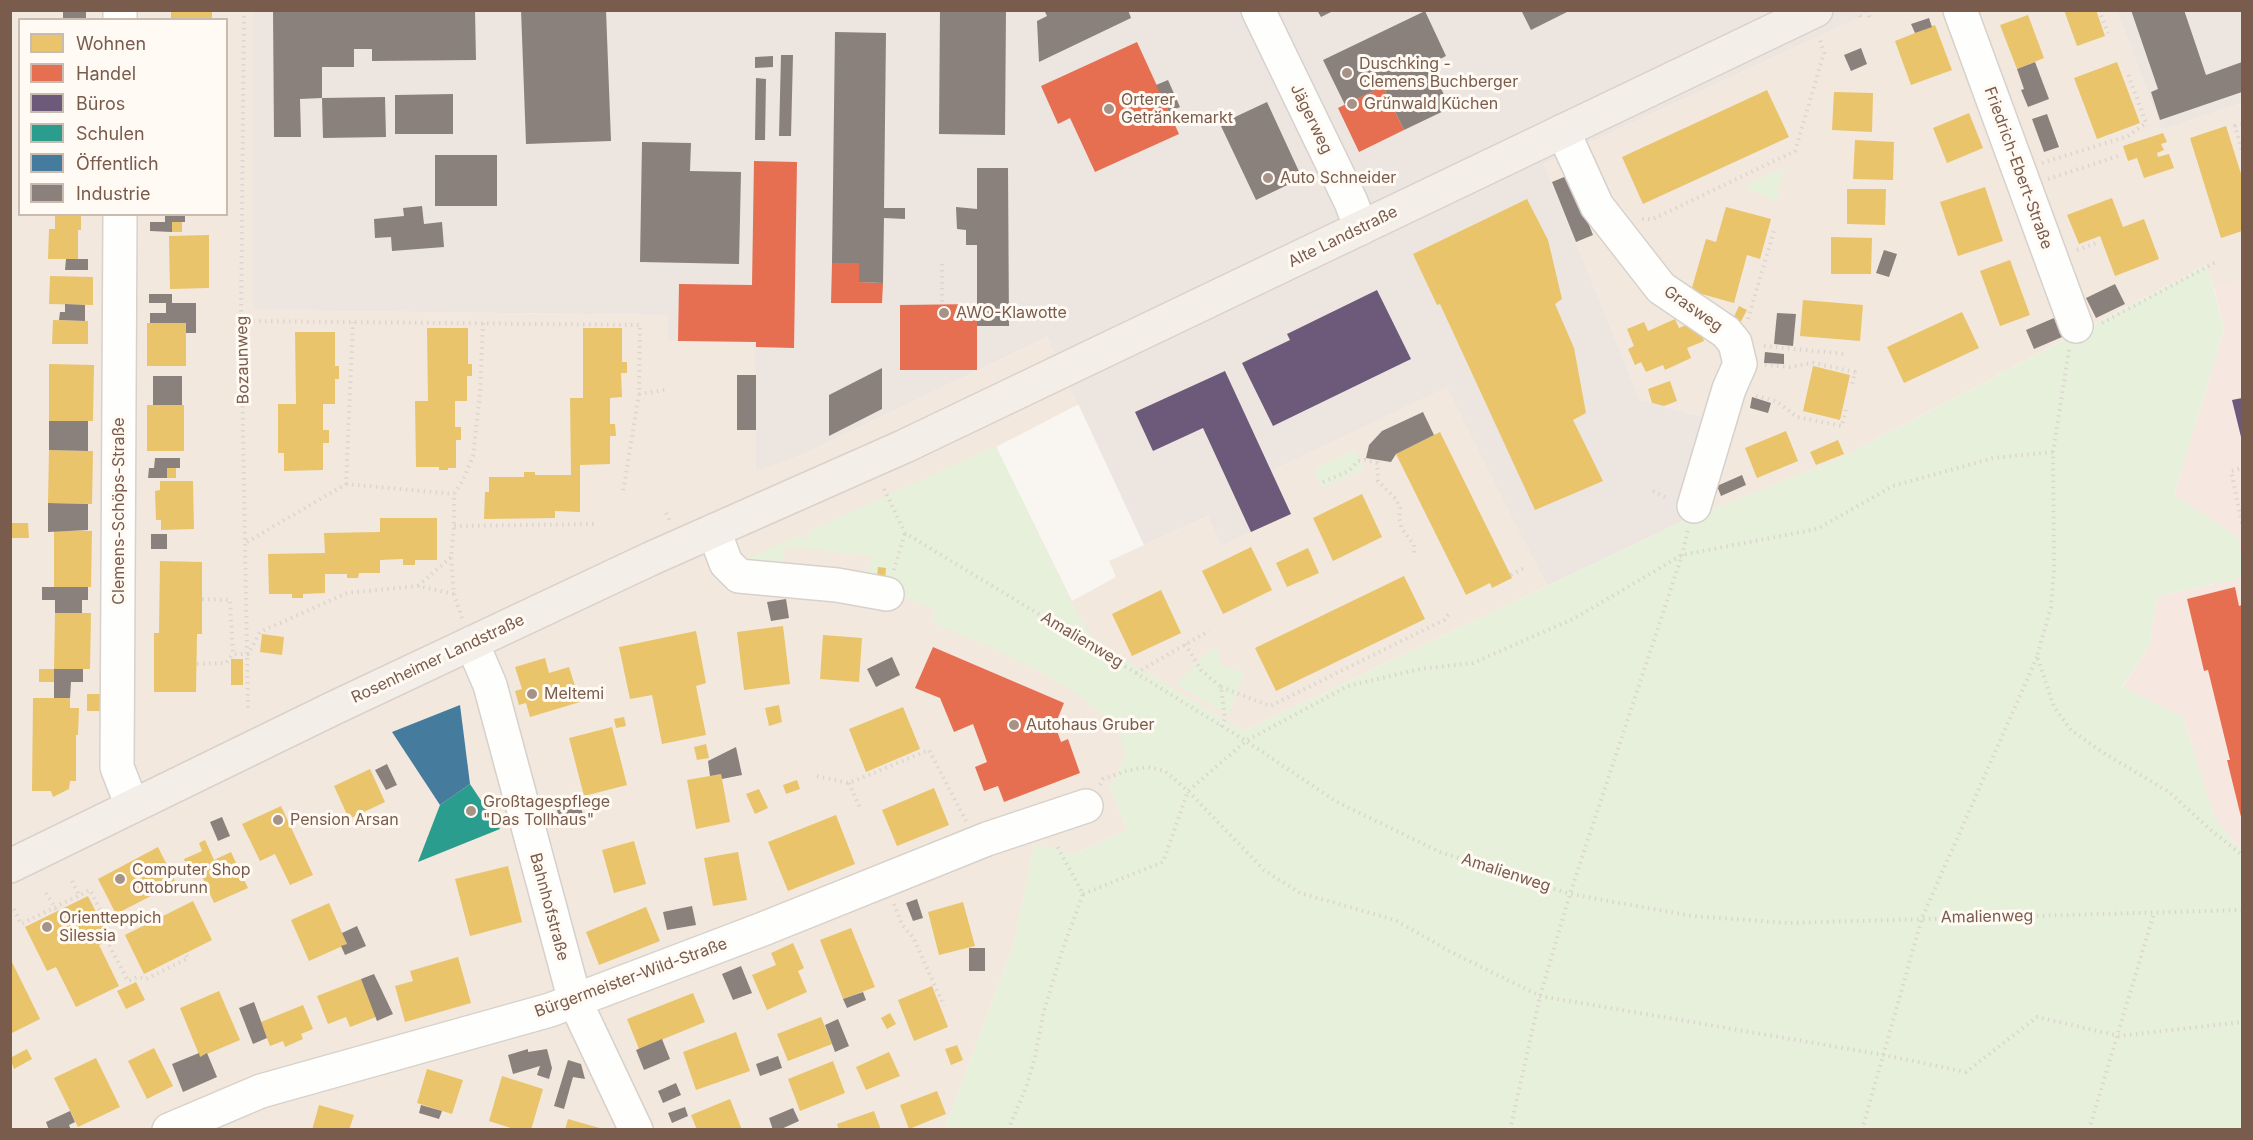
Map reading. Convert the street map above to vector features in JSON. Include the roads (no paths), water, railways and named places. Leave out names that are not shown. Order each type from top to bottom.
[{"type":"main road","name":"Alte Landstraße","points":[[877,476],[1361,228],[1563,131],[1818,25]]},
{"type":"main road","name":"Rosenheimer Landstraße","points":[[10,866],[472,643],[714,531],[877,476]]},
{"type":"street","name":"Jägerweg","points":[[1258,10],[1361,228]]},
{"type":"street","name":"Friedrich-Ebert-Straße","points":[[1960,10],[2032,175],[2083,322]]},
{"type":"street","name":"Grasweg","points":[[1563,131],[1597,206],[1661,288],[1726,332],[1735,365],[1694,506]]},
{"type":"street","name":"Clemens-Schöps-Straße","points":[[120,216],[117,767],[132,806]]},
{"type":"street","points":[[714,531],[726,563],[739,576],[837,585],[887,594]]},
{"type":"street","name":"Bahnhofstraße","points":[[472,643],[490,685],[575,1001],[636,1130]]},
{"type":"street","name":"Bürgermeister-Wild-Straße","points":[[169,1130],[261,1091],[472,1033],[575,1001],[977,842],[1086,806]]},
{"type":"place","name":"Duschking - Clemens Buchberger","points":[[1347,73]]},
{"type":"place","name":"Grünwald Küchen","points":[[1352,104]]},
{"type":"place","name":"Orterer Getränkemarkt","points":[[1109,109]]},
{"type":"place","name":"Auto Schneider","points":[[1268,178]]},
{"type":"place","name":"AWO-Klawotte","points":[[944,313]]},
{"type":"place","name":"Meltemi","points":[[532,694]]},
{"type":"place","name":"Autohaus Gruber","points":[[1014,725]]},
{"type":"place","name":"Großtagespflege \"Das Tollhaus\"","points":[[471,811]]},
{"type":"place","name":"Pension Arsan","points":[[278,820]]},
{"type":"place","name":"Computer Shop Ottobrunn","points":[[120,879]]},
{"type":"place","name":"Orientteppich Silessia","points":[[47,927]]}]
